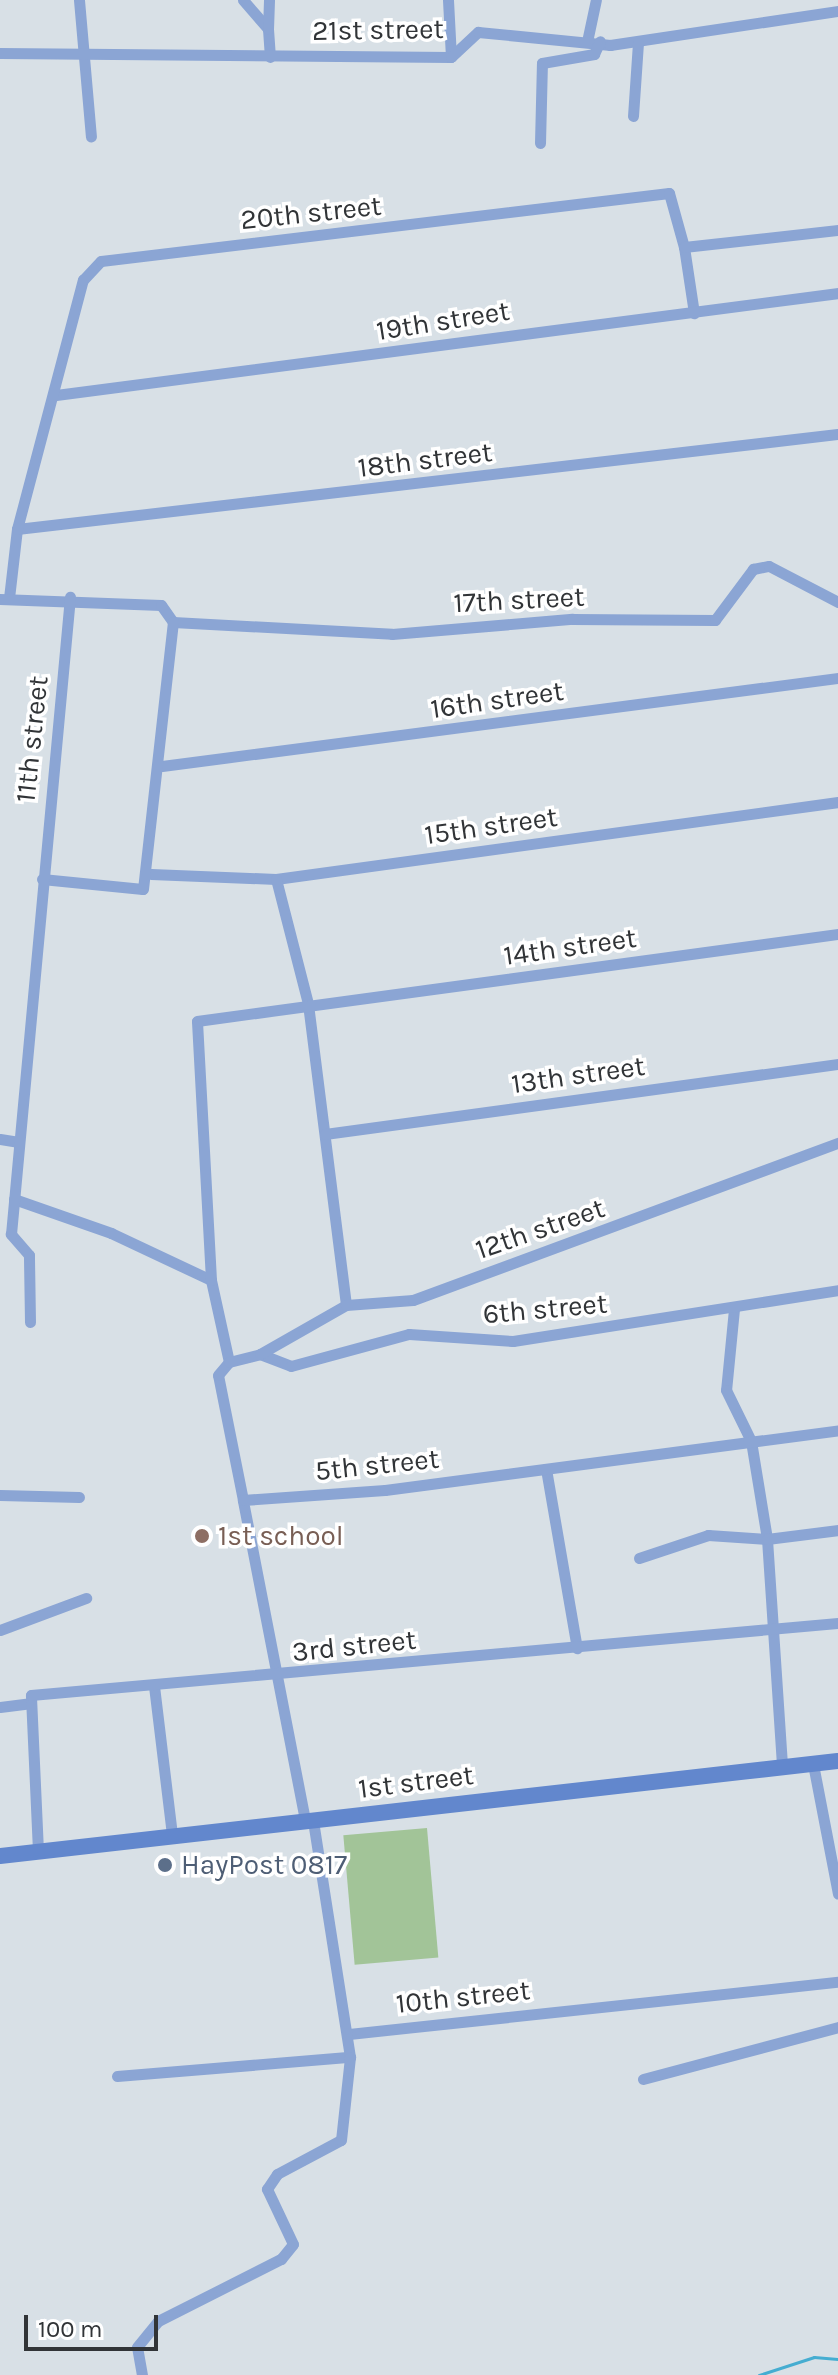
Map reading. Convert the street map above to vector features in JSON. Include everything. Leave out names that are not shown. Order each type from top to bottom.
[{"type":"main road","name":"1st street","points":[[0,1856],[172,1834],[838,1761]]},
{"type":"street","points":[[79,0],[81,57],[91,136]]},
{"type":"street","points":[[243,0],[268,29]]},
{"type":"street","points":[[269,0],[270,57]]},
{"type":"street","points":[[448,0],[451,57]]},
{"type":"street","points":[[540,143],[542,63],[594,54],[596,0]]},
{"type":"street","name":"21st street","points":[[0,53],[81,57],[270,57],[405,51],[451,57],[478,32],[638,43],[838,11]]},
{"type":"street","points":[[633,116],[638,43]]},
{"type":"street","name":"20th street","points":[[4,598],[17,529],[56,395],[83,280],[101,261],[669,193],[684,247]]},
{"type":"street","points":[[694,313],[684,247],[838,230]]},
{"type":"street","name":"19th street","points":[[56,395],[838,293]]},
{"type":"street","name":"18th street","points":[[17,529],[838,434]]},
{"type":"street","name":"17th street","points":[[173,622],[392,634],[572,619],[715,620],[753,569],[769,566],[836,602]]},
{"type":"street","points":[[4,598],[70,597],[161,605],[173,622],[151,874],[143,889],[42,879]]},
{"type":"street","name":"11th street","points":[[30,1322],[29,1255],[11,1234],[70,597]]},
{"type":"street","name":"16th street","points":[[162,766],[838,678]]},
{"type":"street","name":"15th street","points":[[151,874],[276,879],[838,802]]},
{"type":"street","points":[[276,879],[308,1004],[346,1305]]},
{"type":"street","name":"14th street","points":[[211,1280],[197,1021],[838,934]]},
{"type":"street","name":"13th street","points":[[325,1134],[838,1064]]},
{"type":"street","points":[[0,1139],[19,1142]]},
{"type":"street","name":"12th street","points":[[260,1354],[346,1305],[413,1300],[838,1143]]},
{"type":"street","points":[[14,1199],[111,1233],[211,1280],[229,1362]]},
{"type":"street","name":"6th street","points":[[260,1354],[291,1366],[409,1334],[513,1341],[734,1309],[838,1290]]},
{"type":"street","points":[[734,1309],[726,1390],[751,1441],[767,1539],[782,1766]]},
{"type":"street","points":[[142,2375],[137,2347],[158,2321],[281,2259],[293,2244],[267,2189],[277,2174],[341,2140],[350,2057],[349,2034],[281,1678],[218,1375],[229,1362],[260,1354]]},
{"type":"street","name":"5th street","points":[[243,1500],[546,1469],[838,1430]]},
{"type":"street","points":[[546,1469],[577,1648]]},
{"type":"street","points":[[0,1495],[79,1497]]},
{"type":"street","points":[[639,1558],[708,1535],[767,1539],[838,1530]]},
{"type":"street","points":[[0,1630],[86,1598]]},
{"type":"street","name":"3rd street","points":[[26,1704],[31,1695],[281,1678],[838,1623]]},
{"type":"street","points":[[154,1686],[172,1834]]},
{"type":"street","points":[[0,1707],[26,1704],[38,1851]]},
{"type":"street","points":[[813,1764],[838,1894]]},
{"type":"street","name":"10th street","points":[[349,2034],[838,1982]]},
{"type":"street","points":[[643,2079],[838,2027]]},
{"type":"street","points":[[117,2076],[350,2057]]},
{"type":"green space","points":[[427,1828],[438,1958],[355,1965],[343,1835]]},
{"type":"waterway","points":[[759,2375],[814,2357],[838,2359]]},
{"type":"place","name":"1st school","points":[[202,1536]]},
{"type":"place","name":"HayPost 0817","points":[[165,1865]]}]
